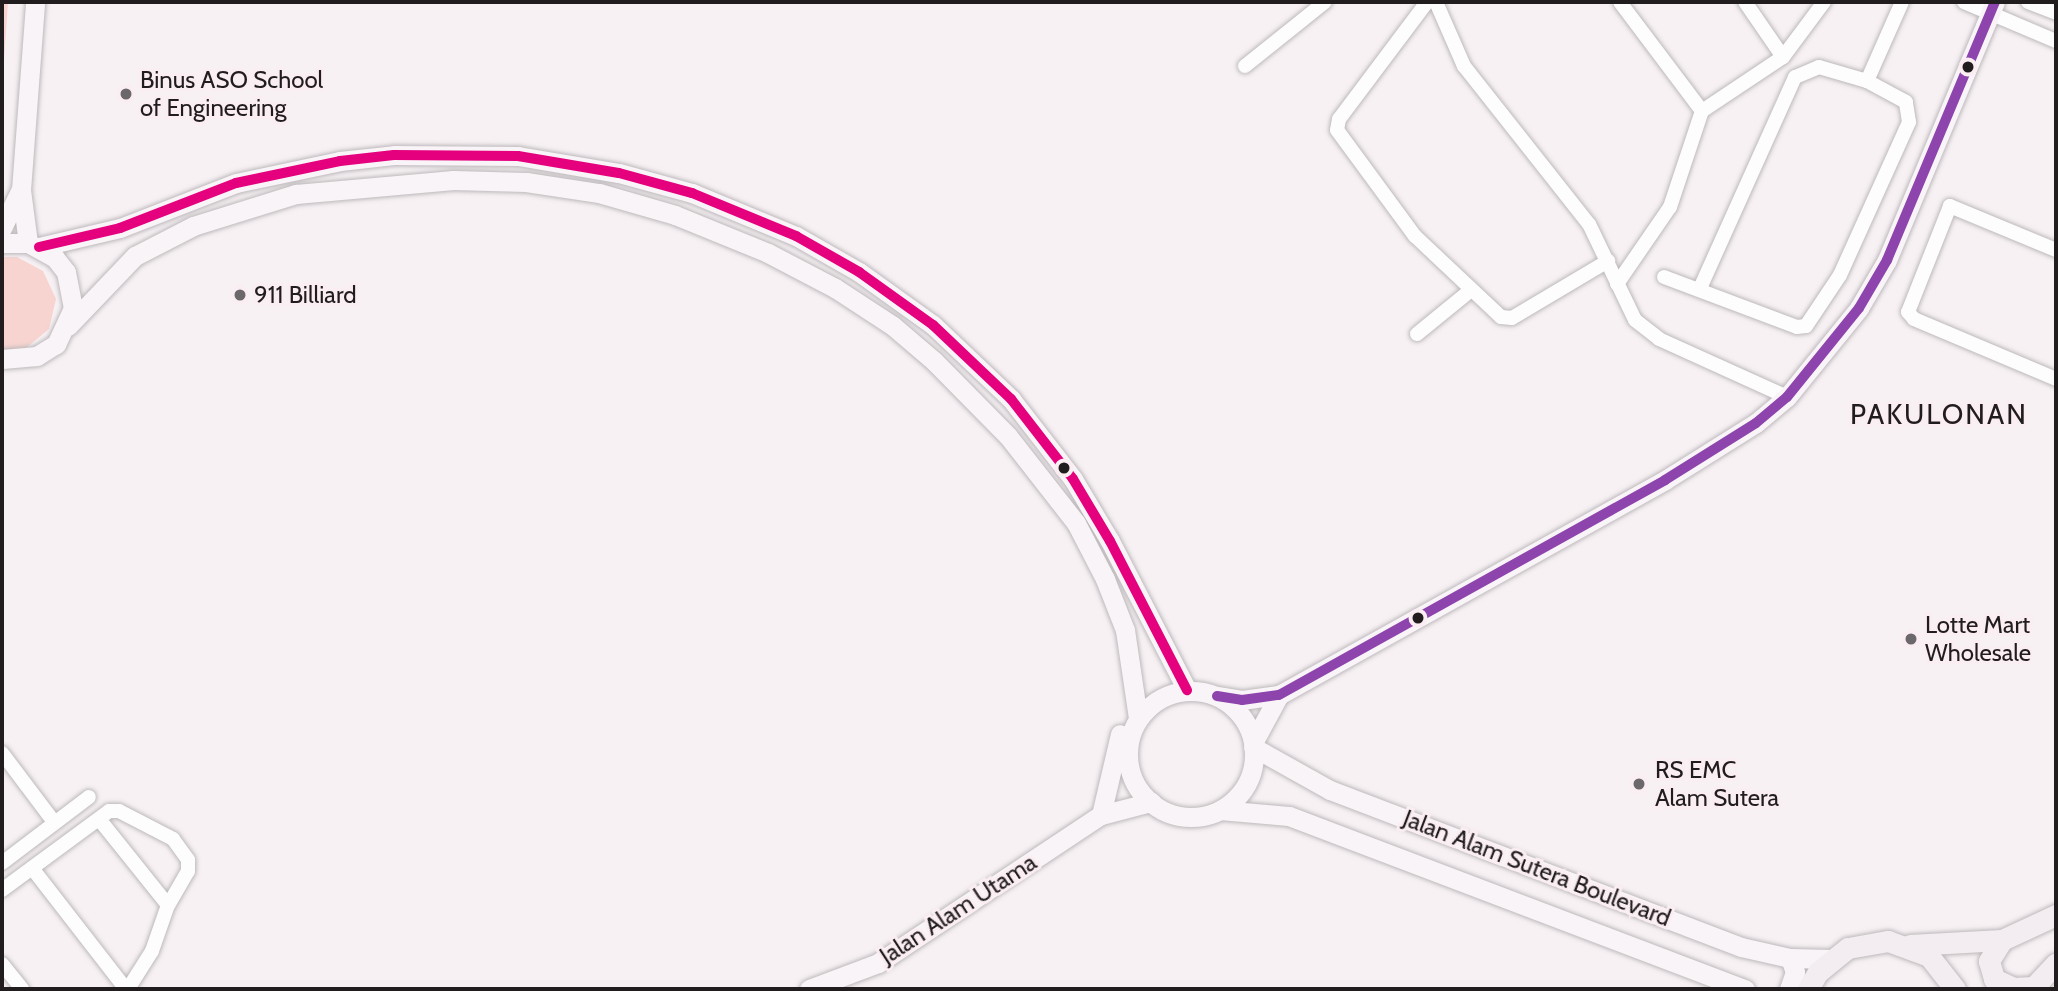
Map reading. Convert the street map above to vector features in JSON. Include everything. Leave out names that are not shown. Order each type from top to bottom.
[{"type":"main road","points":[[35,2],[21,190],[33,245],[66,272],[73,299],[68,326]]},
{"type":"main road","points":[[1279,695],[1253,745],[1246,784],[1220,810],[1184,817],[1151,802],[1138,788],[1129,762],[1130,735],[1138,718],[1151,704],[1187,691],[1242,700],[1279,695],[1665,480],[1756,423],[1787,397],[1859,309],[1888,260],[1993,8]]},
{"type":"main road","points":[[2,243],[33,245],[120,228],[236,183],[340,161],[394,155],[518,156],[619,173],[691,193],[792,234],[859,272],[933,325],[1023,410],[1110,541],[1187,691]]},
{"type":"main road","points":[[2,359],[37,356],[56,344],[68,326],[135,256],[193,226],[296,194],[453,180],[526,182],[599,193],[675,215],[768,253],[835,288],[893,326],[943,371],[1040,472],[1076,523],[1125,629],[1135,676],[1138,718]]},
{"type":"main road","points":[[2,228],[21,190]]},
{"type":"main road","points":[[1101,815],[1135,676]]},
{"type":"main road","points":[[1217,696],[1234,708],[1253,745]]},
{"type":"main road","name":"Jalan Alam Sutera Boulevard","points":[[1253,745],[1330,790],[1741,947],[1790,958],[1831,959]]},
{"type":"main road","name":"Jalan Alam Utama","points":[[809,989],[878,963],[1101,815],[1151,802]]},
{"type":"main road","name":"Jalan Alam Sutera Boulevard","points":[[1220,810],[1289,816],[1745,989]]},
{"type":"main road","points":[[1808,989],[1831,959],[1867,942],[1908,945],[2002,940],[2056,915]]},
{"type":"main road","points":[[2002,940],[1989,961],[1994,979],[2013,988],[2033,988],[2056,963]]},
{"type":"main road","points":[[1908,945],[1929,956],[1955,989]]},
{"type":"main road","points":[[1789,989],[1795,972],[1790,958]]},
{"type":"street","points":[[1245,66],[1325,2]]},
{"type":"street","points":[[1427,2],[1339,120],[1337,130],[1415,236],[1501,317],[1512,318],[1608,261]]},
{"type":"street","points":[[1436,2],[1464,66],[1589,224],[1617,284],[1646,331],[1787,397]]},
{"type":"street","points":[[1620,2],[1702,111]]},
{"type":"street","points":[[1745,2],[1783,57]]},
{"type":"street","points":[[1617,284],[1670,207],[1702,111],[1783,57],[1824,2]]},
{"type":"street","points":[[1867,81],[1902,2]]},
{"type":"street","points":[[1964,2],[1993,8],[2056,41]]},
{"type":"street","points":[[2028,2],[2056,13]]},
{"type":"street","points":[[1664,277],[1700,288],[1797,327],[1810,321],[1840,275],[1909,121],[1906,102],[1867,81],[1819,67],[1795,77],[1700,288]]},
{"type":"street","points":[[2056,250],[1950,206],[1909,315],[2056,379]]},
{"type":"street","points":[[1417,334],[1471,290]]},
{"type":"street","points":[[2,753],[54,822]]},
{"type":"street","points":[[2,863],[89,797]]},
{"type":"street","points":[[2,890],[99,818],[119,811],[173,839],[182,849],[188,871],[168,905],[152,951],[127,989],[32,868]]},
{"type":"street","points":[[99,818],[168,905]]},
{"type":"street","points":[[2,964],[22,989]]},
{"type":"shaded area","points":[[2,2],[8,2],[2,90]]},
{"type":"shaded area","points":[[2,257],[17,257],[43,271],[56,299],[49,329],[26,348],[2,350]]},
{"type":"transit line","points":[[1217,696],[1242,700],[1279,695],[1665,480],[1756,423],[1787,397],[1859,308],[1887,260],[1995,2]]},
{"type":"transit line","points":[[39,247],[120,228],[236,183],[340,161],[394,155],[518,156],[619,173],[692,193],[796,236],[859,272],[933,325],[1011,399],[1073,479],[1110,541],[1187,690]]},
{"type":"place","name":"Binus ASO School of Engineering","points":[[126,94]]},
{"type":"place","name":"911 Billiard","points":[[240,295]]},
{"type":"place","name":"Lotte Mart Wholesale","points":[[1911,639]]},
{"type":"place","name":"RS EMC Alam Sutera","points":[[1639,784]]},
{"type":"district","name":"PAKULONAN","points":[[1939,414]]}]
